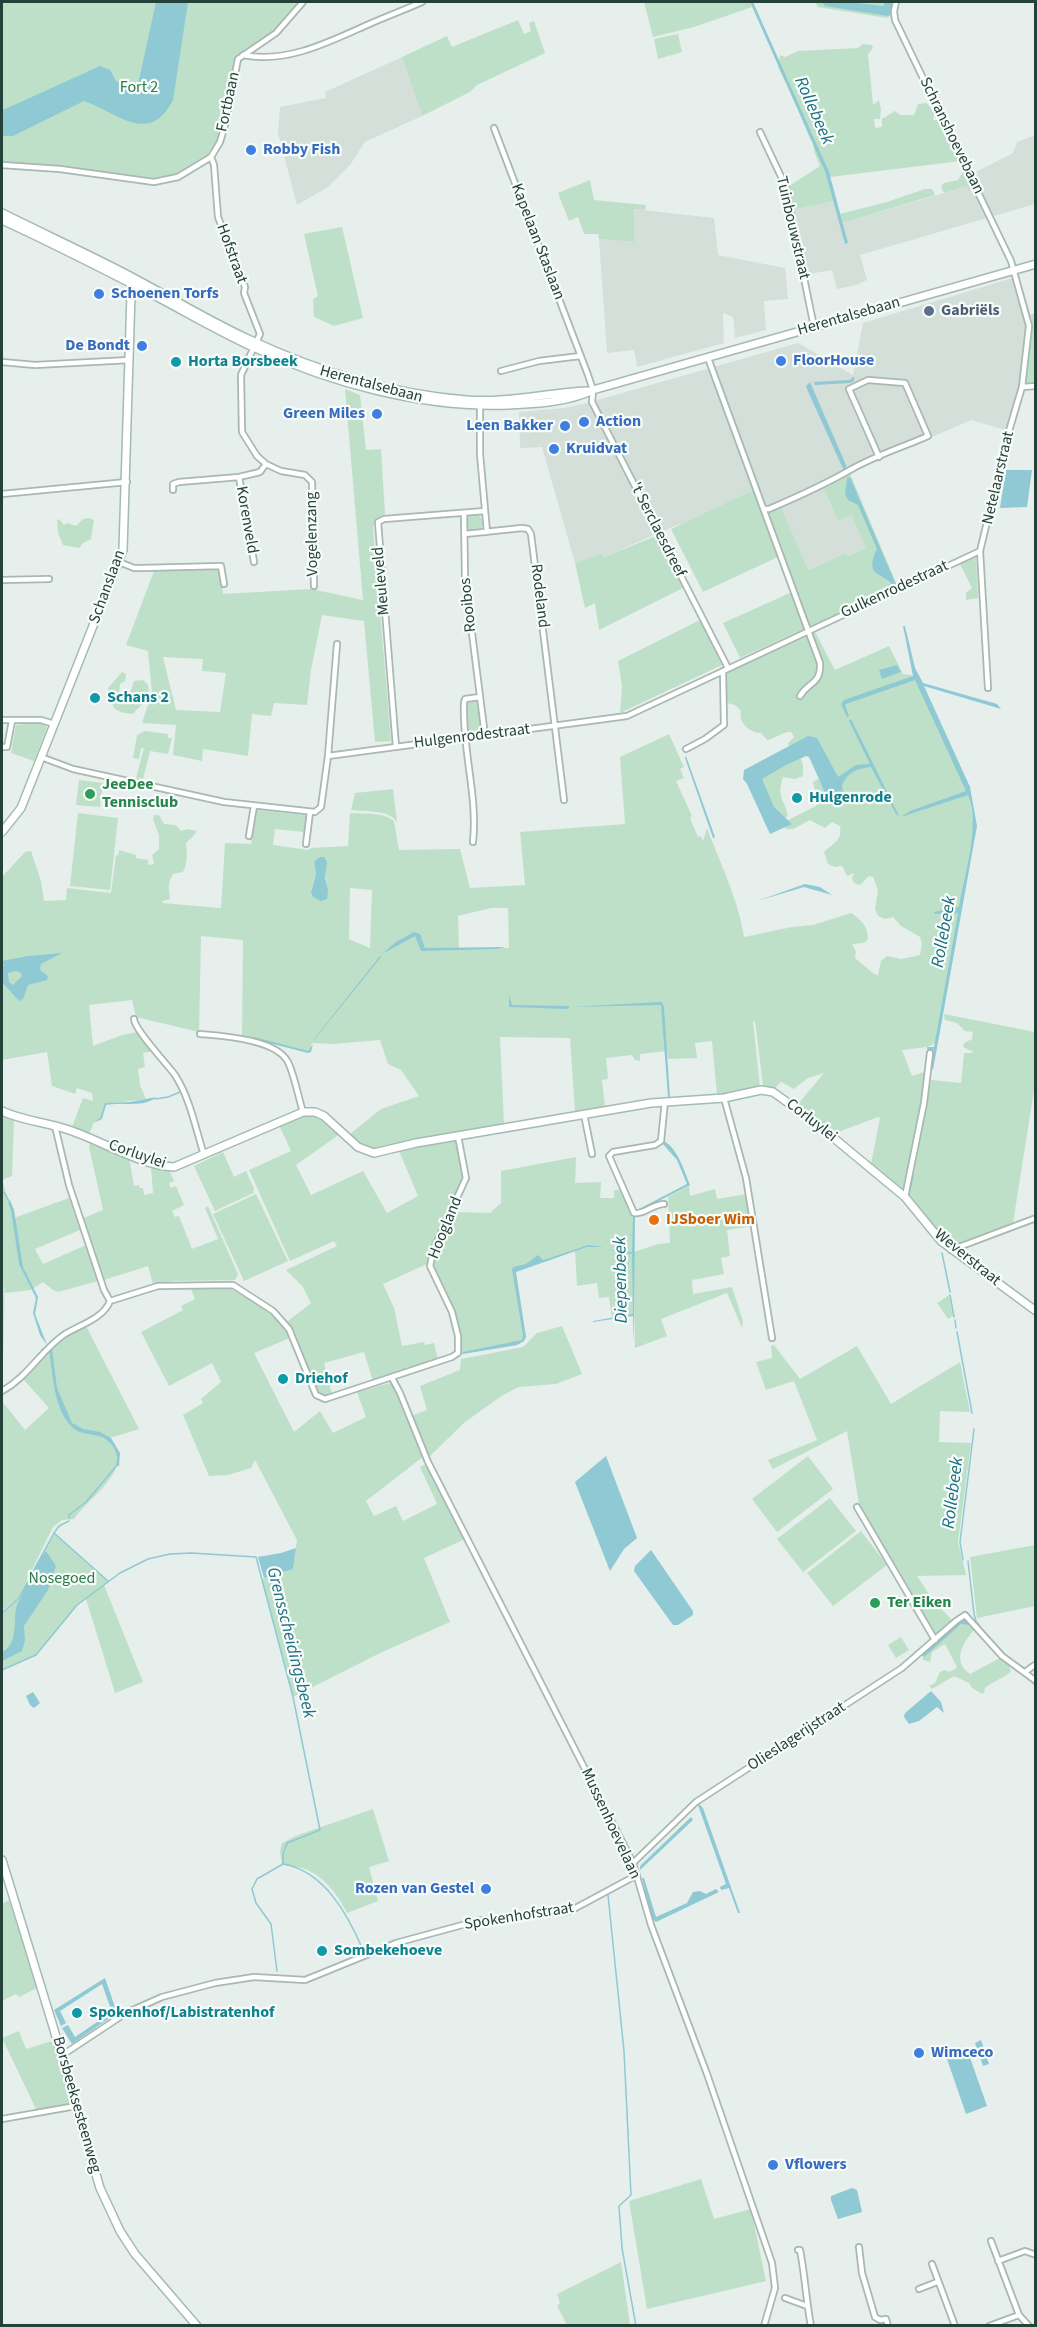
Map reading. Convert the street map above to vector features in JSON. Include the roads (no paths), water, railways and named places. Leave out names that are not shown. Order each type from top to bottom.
[{"type":"street","name":"Fortbaan","points":[[211,157],[220,142],[225,125],[236,66],[243,55],[276,33],[303,2]]},
{"type":"street","points":[[243,55],[276,56],[308,49],[381,21],[422,2]]},
{"type":"street","name":"Schranshoevebaan","points":[[896,2],[895,20],[1011,261],[1013,271]]},
{"type":"street","name":"Kapelaan Staslaan","points":[[494,128],[593,390]]},
{"type":"street","name":"Tuinbouwstraat","points":[[760,132],[786,188],[814,327]]},
{"type":"street","points":[[2,165],[60,169],[154,182],[178,177],[211,157]]},
{"type":"street","name":"Hofstraat","points":[[211,157],[214,165],[218,217],[260,334],[255,345]]},
{"type":"street","name":"Herentalsebaan","points":[[2,213],[255,345],[389,388],[480,403],[593,390],[1035,264]]},
{"type":"street","name":"Herentalsebaan","points":[[2,219],[10,228],[136,283]]},
{"type":"street","name":"Netelaarstraat","points":[[988,688],[980,551],[1022,387],[1029,326],[1013,271]]},
{"type":"street","name":"Schanslaan","points":[[2,832],[21,808],[120,562],[125,538],[131,294],[136,283]]},
{"type":"street","points":[[255,345],[241,375],[241,423],[247,442],[266,464]]},
{"type":"street","points":[[501,371],[533,362],[580,356]]},
{"type":"street","points":[[708,357],[820,663],[820,672],[813,684],[800,696]]},
{"type":"street","points":[[2,362],[35,365],[130,360]]},
{"type":"street","points":[[764,509],[820,488],[850,470],[928,436],[905,383],[868,380],[849,389],[879,457]]},
{"type":"street","points":[[1022,387],[1035,386]]},
{"type":"street","name":"'t Serclaesdreef","points":[[593,390],[592,402],[725,670]]},
{"type":"street","points":[[480,403],[480,454],[487,532]]},
{"type":"street","name":"Korenveld","points":[[173,490],[173,484],[179,482],[239,477],[260,472],[266,464]]},
{"type":"street","name":"Vogelenzang","points":[[266,464],[281,471],[305,475],[312,482],[314,586]]},
{"type":"street","name":"Korenveld","points":[[239,477],[254,562]]},
{"type":"street","points":[[2,494],[127,482]]},
{"type":"street","name":"Meuleveld","points":[[396,747],[378,522],[384,519],[485,511]]},
{"type":"street","name":"Rooibos","points":[[464,513],[465,578],[485,736]]},
{"type":"street","name":"Rodeland","points":[[465,534],[522,528],[528,529],[531,534],[564,800]]},
{"type":"street","name":"Gulkenrodestraat","points":[[725,670],[980,551]]},
{"type":"street","points":[[120,562],[134,568],[221,566],[224,584]]},
{"type":"street","points":[[2,580],[49,579]]},
{"type":"street","points":[[41,757],[73,769],[224,802],[318,811],[321,807],[328,756],[337,644]]},
{"type":"street","points":[[686,749],[724,725],[725,670]]},
{"type":"street","name":"Hulgenrodestraat","points":[[328,756],[616,719],[725,670]]},
{"type":"street","points":[[473,842],[475,825],[464,738],[464,701],[480,697]]},
{"type":"street","points":[[2,720],[41,720],[54,724]]},
{"type":"street","points":[[2,747],[7,747],[9,743],[12,721]]},
{"type":"street","points":[[249,836],[254,806]]},
{"type":"street","points":[[306,844],[310,812]]},
{"type":"street","points":[[134,1018],[136,1027],[180,1083],[204,1155]]},
{"type":"street","points":[[200,1034],[250,1040],[282,1056],[289,1065],[303,1112]]},
{"type":"street","points":[[905,1197],[924,1102],[930,1053]]},
{"type":"street","name":"Corluylei","points":[[2,1110],[16,1117],[55,1126],[161,1166],[180,1166],[303,1112],[315,1112],[324,1116],[358,1147],[374,1153],[382,1153],[416,1143],[584,1114],[665,1101],[724,1098],[761,1090],[773,1092],[812,1120],[905,1197]]},
{"type":"street","points":[[724,1098],[746,1178],[772,1338]]},
{"type":"street","points":[[664,1204],[638,1214],[634,1213],[609,1156],[613,1152],[655,1145],[661,1141],[665,1101]]},
{"type":"street","points":[[584,1114],[592,1154]]},
{"type":"street","points":[[55,1126],[74,1203],[104,1290],[110,1301]]},
{"type":"street","name":"Hoogland","points":[[392,1378],[458,1353],[458,1336],[452,1312],[430,1266],[434,1248],[466,1178],[458,1136]]},
{"type":"street","name":"Weverstraat","points":[[905,1197],[951,1250],[1035,1311]]},
{"type":"street","points":[[951,1250],[1035,1218]]},
{"type":"street","points":[[2,1390],[22,1376],[52,1344],[103,1311],[110,1301],[158,1286],[233,1286],[256,1299],[284,1321],[316,1395],[320,1398],[336,1396],[392,1378]]},
{"type":"street","name":"Mussenhoevelaan","points":[[392,1378],[428,1462],[633,1863],[651,1925],[708,2074],[772,2263],[775,2288],[764,2325]]},
{"type":"street","points":[[857,1507],[935,1640]]},
{"type":"street","name":"Olieslagerijstraat","points":[[633,1863],[696,1802],[902,1668],[965,1615],[1002,1656],[1025,1672]]},
{"type":"street","points":[[1035,1664],[1025,1672],[1035,1681]]},
{"type":"street","name":"Borsbeeksesteenweg","points":[[2,1860],[100,2188],[120,2231],[135,2254],[197,2325]]},
{"type":"street","name":"Spokenhofstraat","points":[[62,2056],[118,2018],[162,1997],[215,1983],[254,1977],[305,1980],[396,1943],[477,1921],[570,1911],[637,1875]]},
{"type":"street","points":[[2,2119],[76,2106]]},
{"type":"street","points":[[991,2241],[1018,2315],[1032,2325]]},
{"type":"street","points":[[859,2247],[862,2272],[875,2317],[880,2320],[886,2319],[888,2325]]},
{"type":"street","points":[[798,2250],[800,2250],[806,2283],[805,2292],[811,2325]]},
{"type":"street","points":[[998,2261],[1025,2251],[1035,2255]]},
{"type":"street","points":[[932,2264],[955,2325]]},
{"type":"street","points":[[919,2289],[937,2282]]},
{"type":"street","points":[[785,2298],[807,2306]]},
{"type":"street","points":[[989,2325],[1018,2315]]},
{"type":"water","points":[[156,2],[188,2],[173,100],[164,114],[154,122],[143,124],[120,118],[84,101],[13,136],[2,136],[2,100],[3,110],[100,66],[110,70],[116,81],[137,89]]},
{"type":"water","points":[[750,2],[753,2],[829,172],[848,243],[845,244],[825,171]]},
{"type":"water","points":[[822,2],[883,6],[885,2],[893,2],[888,16],[825,6]]},
{"type":"water","points":[[853,377],[854,381],[850,383],[815,385],[814,382],[850,380]]},
{"type":"water","points":[[810,382],[847,470],[844,471],[807,389],[806,386]]},
{"type":"water","points":[[1006,470],[1032,470],[1027,507],[1000,508]]},
{"type":"water","points":[[850,477],[897,587],[894,588],[891,583],[877,574],[872,566],[877,549],[858,505],[848,500],[845,494],[847,478]]},
{"type":"water","points":[[903,626],[905,626],[915,668],[923,683],[997,704],[1001,709],[924,686],[970,787],[977,826],[933,1070],[931,1068],[934,1050],[927,1049],[927,1047],[934,1047],[958,913],[935,914],[934,912],[959,907],[972,835],[972,807],[968,795],[901,817],[910,811],[966,791],[915,680],[846,704],[849,716],[847,717],[841,704],[844,700],[913,676]]},
{"type":"water","points":[[897,665],[901,672],[882,679],[879,670]]},
{"type":"water","points":[[851,719],[899,816],[871,767],[862,768],[850,774],[842,785],[843,793],[829,801],[809,757],[806,756],[762,779],[774,807],[792,824],[770,834],[743,779],[744,770],[808,736],[817,738],[838,777],[856,765],[870,764],[849,721]]},
{"type":"water","points":[[686,756],[715,837],[713,838],[685,758]]},
{"type":"water","points":[[324,857],[327,862],[325,878],[328,890],[327,899],[321,901],[313,897],[311,892],[316,874],[314,861]]},
{"type":"water","points":[[805,884],[820,887],[832,895],[804,887],[757,901]]},
{"type":"water","points":[[414,932],[420,934],[425,948],[506,947],[421,951],[415,936],[382,954],[396,942]]},
{"type":"water","points":[[62,953],[41,964],[40,970],[48,976],[47,980],[28,985],[23,999],[19,1001],[2,982],[2,966],[4,966],[2,961]],"holes":[[[20,972],[22,976],[13,985],[9,982],[8,973]]]},
{"type":"water","points":[[381,957],[314,1040],[314,1039]]},
{"type":"water","points":[[509,995],[512,1005],[569,1006],[569,1008],[509,1007]]},
{"type":"water","points":[[662,1002],[670,1097],[668,1097],[661,1005],[571,1007]]},
{"type":"water","points":[[254,1037],[308,1051],[313,1044],[311,1052],[308,1053],[254,1039]]},
{"type":"water","points":[[156,1097],[139,1104],[106,1105],[102,1119],[93,1123],[100,1118],[105,1103],[130,1102]]},
{"type":"water","points":[[664,1141],[677,1154],[690,1185],[637,1212],[635,1211],[687,1184],[677,1160],[662,1143]]},
{"type":"water","points":[[10,1200],[14,1210],[23,1267],[38,1297],[35,1314],[47,1345],[40,1335],[33,1313],[36,1298],[19,1264],[8,1203]]},
{"type":"water","points":[[633,1216],[635,1217],[634,1344],[633,1316],[593,1322],[633,1314],[632,1254],[605,1249],[632,1252]]},
{"type":"water","points":[[588,1245],[604,1247],[587,1247],[516,1272],[526,1337],[524,1341],[517,1345],[462,1354],[522,1340],[513,1267],[526,1264],[538,1255],[543,1260]]},
{"type":"water","points":[[52,1349],[57,1388],[72,1423],[111,1438],[120,1453],[119,1466],[116,1465],[116,1454],[109,1442],[104,1438],[75,1429],[64,1417],[55,1389],[49,1350]]},
{"type":"water","points":[[606,1456],[637,1538],[624,1549],[610,1571],[575,1482]]},
{"type":"water","points":[[296,1548],[293,1569],[264,1578],[258,1557]]},
{"type":"water","points":[[651,1550],[693,1611],[693,1615],[678,1625],[673,1625],[634,1571],[635,1566]]},
{"type":"water","points":[[46,1551],[56,1566],[48,1590],[24,1626],[25,1640],[22,1651],[2,1661],[2,1652],[8,1648],[13,1637],[17,1605],[34,1569]]},
{"type":"water","points":[[965,1620],[971,1625],[961,1624],[924,1657],[922,1655],[948,1630]]},
{"type":"water","points":[[931,1691],[941,1702],[944,1713],[937,1707],[919,1721],[909,1724],[904,1717],[905,1713]]},
{"type":"water","points":[[33,1692],[40,1703],[34,1708],[26,1696]]},
{"type":"water","points":[[699,1804],[703,1808],[740,1913],[738,1913],[729,1888],[721,1890],[720,1887],[726,1884]]},
{"type":"water","points":[[691,1817],[693,1820],[640,1870],[640,1866]]},
{"type":"water","points":[[642,1878],[644,1878],[656,1917],[687,1903],[693,1892],[700,1891],[706,1894],[716,1889],[719,1892],[656,1922],[652,1919]]},
{"type":"water","points":[[105,1978],[117,2013],[72,2044],[62,2028],[68,2025],[75,2037],[112,2012],[102,1984],[60,2011],[66,2023],[61,2026],[54,2010]]},
{"type":"water","points":[[981,2040],[989,2064],[983,2066],[975,2043]]},
{"type":"water","points":[[968,2052],[987,2106],[966,2114],[947,2059]]},
{"type":"water","points":[[852,2188],[857,2190],[862,2212],[838,2219],[831,2196]]},
{"type":"waterway","name":"Diepenbeek","points":[[155,1099],[180,1092]]},
{"type":"waterway","name":"Rollebeek","points":[[909,1195],[913,1176]]},
{"type":"waterway","points":[[4,1192],[9,1201]]},
{"type":"waterway","name":"Rollebeek","points":[[913,1201],[933,1225]]},
{"type":"waterway","name":"Rollebeek","points":[[942,1253],[950,1292]]},
{"type":"waterway","name":"Rollebeek","points":[[950,1295],[954,1317]]},
{"type":"waterway","name":"Rollebeek","points":[[955,1320],[956,1328]]},
{"type":"waterway","name":"Rollebeek","points":[[957,1332],[972,1413]]},
{"type":"waterway","name":"Rollebeek","points":[[963,1560],[960,1542],[974,1429]]},
{"type":"waterway","points":[[69,1518],[69,1515],[86,1502],[118,1464]]},
{"type":"waterway","points":[[69,1521],[59,1526],[54,1533],[108,1581]]},
{"type":"waterway","points":[[2,1613],[18,1599],[54,1533]]},
{"type":"waterway","name":"Grensscheidingsbeek","points":[[2,1670],[36,1655],[77,1605],[120,1573],[148,1559],[170,1554],[191,1553],[256,1557],[293,1697],[320,1830],[287,1843],[283,1854],[283,1864]]},
{"type":"waterway","name":"Rollebeek","points":[[968,1561],[974,1614],[981,1628]]},
{"type":"waterway","name":"Rollebeek","points":[[983,1630],[1008,1658],[1024,1668]]},
{"type":"waterway","name":"Rollebeek","points":[[1033,1683],[1036,1686]]},
{"type":"waterway","points":[[277,1971],[271,1924],[256,1903],[252,1889],[257,1879],[283,1864]]},
{"type":"waterway","points":[[284,1864],[299,1869],[323,1885],[342,1910],[363,1950]]},
{"type":"waterway","points":[[608,1895],[624,2051],[631,2195],[619,2206],[622,2248],[636,2326]]},
{"type":"place","name":"Robby Fish","points":[[251,150]]},
{"type":"place","name":"Schoenen Torfs","points":[[99,294]]},
{"type":"place","name":"Gabriëls","points":[[929,311]]},
{"type":"place","name":"De Bondt","points":[[142,346]]},
{"type":"place","name":"FloorHouse","points":[[781,361]]},
{"type":"place","name":"Horta Borsbeek","points":[[176,362]]},
{"type":"place","name":"Green Miles","points":[[377,414]]},
{"type":"place","name":"Action","points":[[584,422]]},
{"type":"place","name":"Leen Bakker","points":[[565,426]]},
{"type":"place","name":"Kruidvat","points":[[554,449]]},
{"type":"place","name":"Schans 2","points":[[95,698]]},
{"type":"place","name":"JeeDee Tennisclub","points":[[90,794]]},
{"type":"place","name":"Hulgenrode","points":[[797,798]]},
{"type":"place","name":"IJSboer Wim","points":[[654,1220]]},
{"type":"place","name":"Driehof","points":[[283,1379]]},
{"type":"place","name":"Ter Eiken","points":[[875,1603]]},
{"type":"place","name":"Rozen van Gestel","points":[[486,1889]]},
{"type":"place","name":"Sombekehoeve","points":[[322,1951]]},
{"type":"place","name":"Spokenhof/Labistratenhof","points":[[77,2013]]},
{"type":"place","name":"Wimceco","points":[[919,2053]]},
{"type":"place","name":"Vflowers","points":[[773,2165]]},
{"type":"park label","name":"Fort 2","points":[[139,88]]},
{"type":"park label","name":"Nosegoed","points":[[62,1579]]}]
